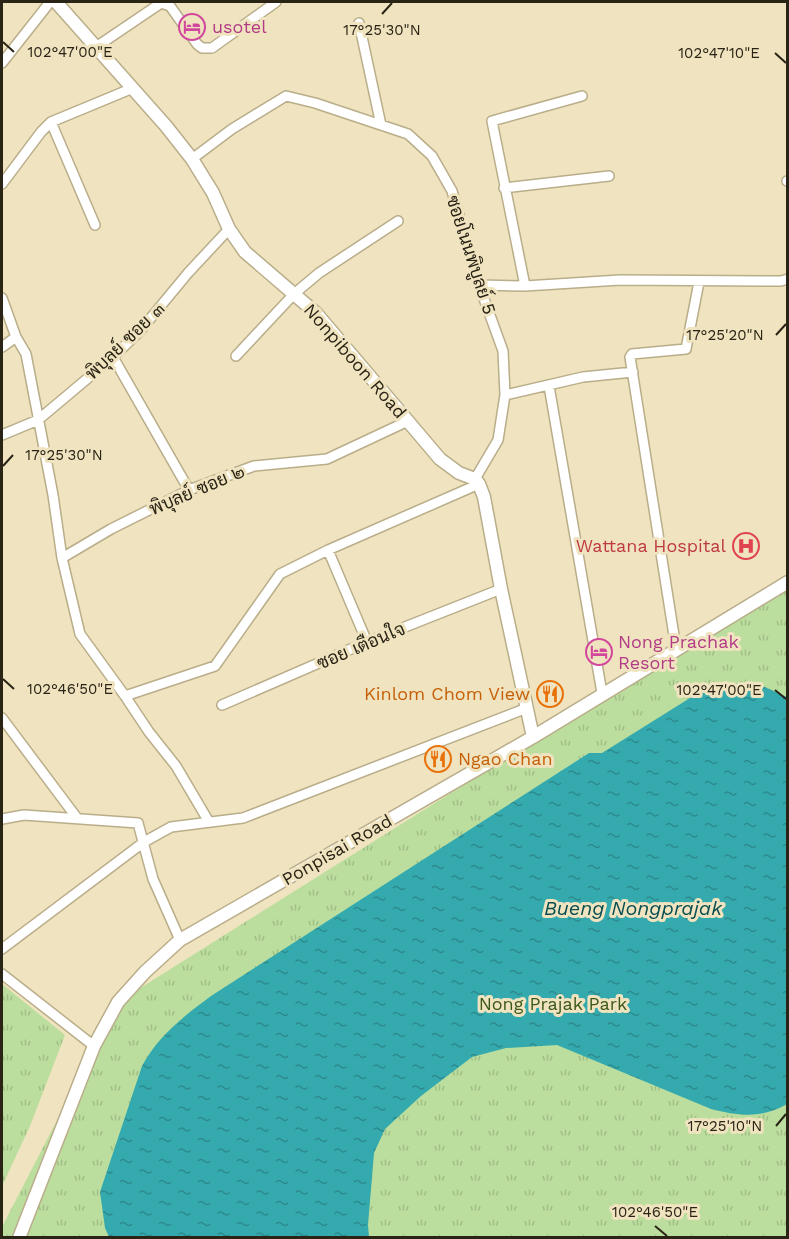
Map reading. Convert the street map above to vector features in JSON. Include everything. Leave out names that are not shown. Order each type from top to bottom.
[{"type":"street","points":[[2,63],[50,2]]},
{"type":"street","name":"Nonpiboon Road","points":[[56,2],[133,88],[192,159],[213,193],[229,229],[245,252],[316,313],[440,459],[459,474],[477,482]]},
{"type":"street","points":[[96,47],[162,2],[170,6],[197,44],[207,49],[218,45],[276,2]]},
{"type":"street","points":[[359,23],[381,125]]},
{"type":"street","points":[[2,184],[51,122],[133,88]]},
{"type":"street","name":"ซอยโนนพิบูลย์ 5","points":[[192,159],[232,129],[286,96],[408,134],[432,156],[452,191],[479,285],[503,351],[505,395],[498,440],[477,482]]},
{"type":"street","points":[[525,286],[492,121],[582,96]]},
{"type":"street","points":[[51,122],[95,225]]},
{"type":"street","points":[[504,188],[609,176]]},
{"type":"street","points":[[236,356],[294,294],[343,256],[398,221]]},
{"type":"street","name":"พิบุลย์ ซอย ๓","points":[[2,435],[38,420],[113,357],[140,331],[188,273],[229,229]]},
{"type":"street","points":[[479,285],[525,286],[620,280],[699,282],[788,279]]},
{"type":"street","points":[[676,648],[630,357],[632,354],[681,351],[688,348],[699,282]]},
{"type":"street","points":[[2,298],[16,337],[26,354],[53,495],[62,558],[80,634],[149,732],[176,766],[209,822]]},
{"type":"street","points":[[2,347],[16,337]]},
{"type":"street","points":[[113,357],[189,490]]},
{"type":"street","points":[[505,395],[583,377],[633,372]]},
{"type":"street","points":[[549,386],[602,693]]},
{"type":"street","name":"พิบุลย์ ซอย ๒","points":[[62,558],[111,529],[189,490],[254,466],[327,459],[408,421]]},
{"type":"street","points":[[125,696],[214,666],[280,574],[477,482],[484,497],[533,737]]},
{"type":"street","points":[[328,550],[367,642]]},
{"type":"street","name":"Ponpisai Road","points":[[19,1238],[94,1046],[118,1002],[145,972],[180,940],[533,737],[788,582]]},
{"type":"street","name":"ซอย เตือนใจ","points":[[222,705],[367,642],[501,589]]},
{"type":"street","points":[[2,949],[144,842],[171,827],[243,818],[527,708]]},
{"type":"street","points":[[2,718],[77,818]]},
{"type":"street","points":[[2,819],[24,815],[138,823],[153,879],[180,940]]},
{"type":"street","points":[[2,974],[94,1046]]},
{"type":"green space","name":"Bueng Nongprajak","points":[[787,582],[787,1237],[2,1238],[2,1227],[118,1002]]},
{"type":"green space","points":[[2,984],[65,1035],[30,1126],[2,1186]]},
{"type":"water","name":"Bueng Nongprajak","points":[[714,683],[758,684],[787,697],[787,1104],[768,1112],[750,1115],[721,1111],[711,1109],[557,1045],[506,1048],[472,1057],[421,1096],[385,1129],[374,1153],[369,1237],[109,1237],[105,1228],[100,1192],[142,1066],[148,1055],[172,1027],[211,996],[589,753],[602,753]]},
{"type":"place","name":"usotel","points":[[192,27]]},
{"type":"place","name":"Wattana Hospital","points":[[746,546]]},
{"type":"place","name":"Nong Prachak Resort","points":[[599,652]]},
{"type":"place","name":"Kinlom Chom View","points":[[550,694]]},
{"type":"place","name":"Ngao Chan","points":[[438,759]]},
{"type":"park label","name":"Nong Prajak Park","points":[[553,1004]]}]
